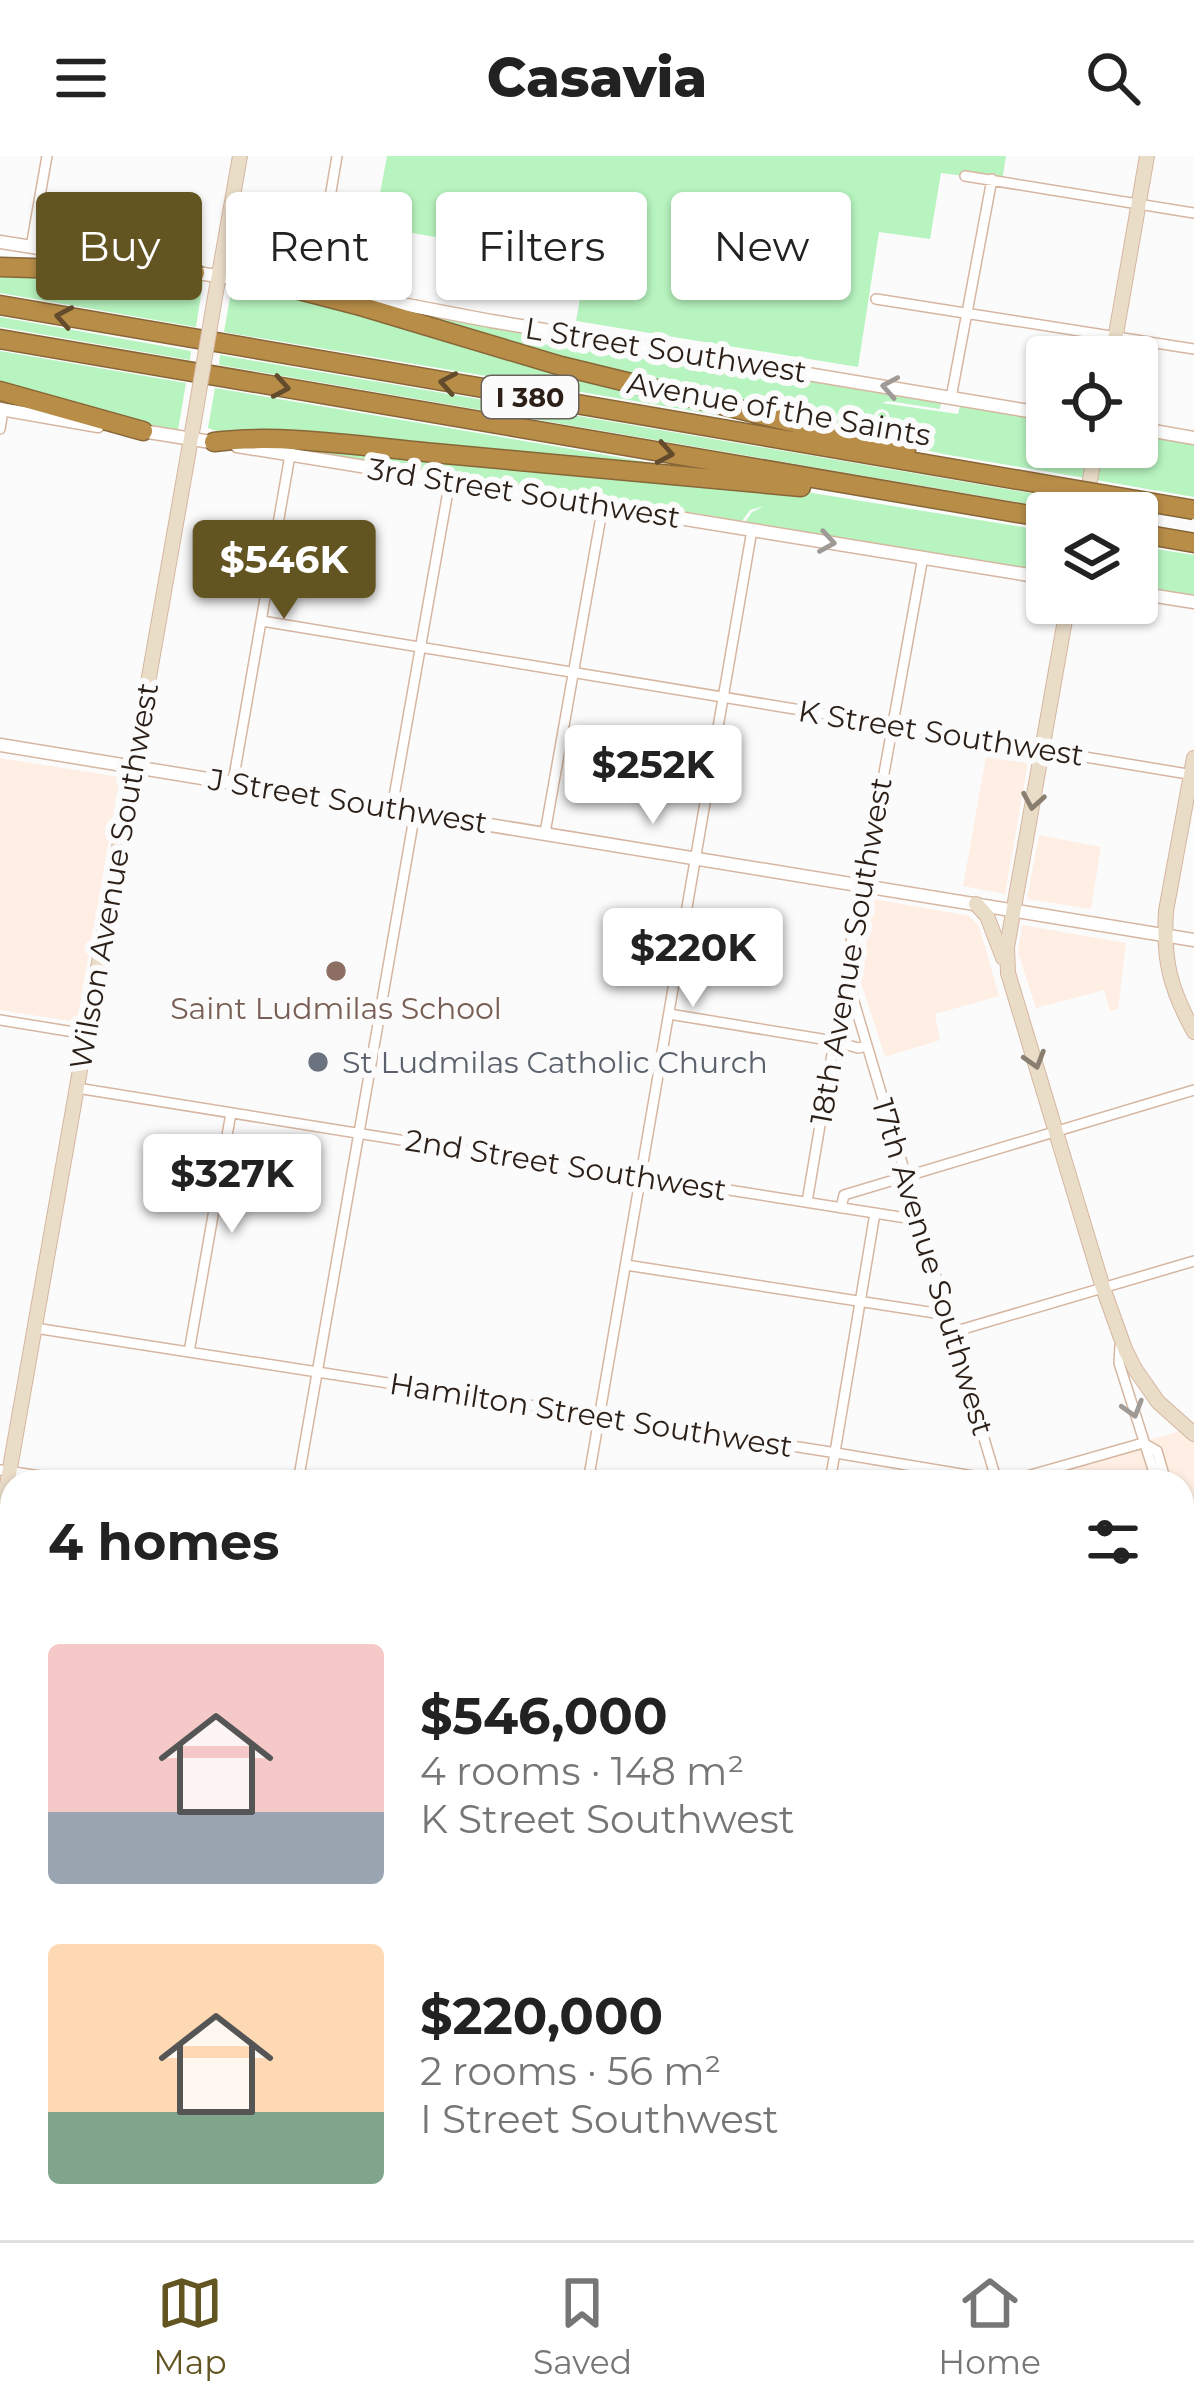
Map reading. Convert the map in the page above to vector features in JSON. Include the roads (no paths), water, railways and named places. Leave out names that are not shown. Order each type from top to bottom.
[{"type":"highway","points":[[0,267],[36,268]]},
{"type":"highway","points":[[341,300],[561,366],[904,449],[943,467]]},
{"type":"highway","name":"Avenue of the Saints","points":[[0,305],[1194,510]]},
{"type":"highway","name":"Avenue of the Saints","points":[[0,339],[1026,514]]},
{"type":"highway","points":[[1,403],[143,431]]},
{"type":"highway","points":[[214,442],[376,448],[939,500]]},
{"type":"highway","points":[[1158,537],[1194,543]]},
{"type":"main road","name":"Wilson Avenue Southwest","points":[[5,1470],[77,1088],[240,156]]},
{"type":"main road","points":[[1115,336],[1147,156]]},
{"type":"main road","points":[[1008,973],[1007,947],[1064,624]]},
{"type":"main road","points":[[1194,758],[1164,934],[1168,975],[1194,1032]]},
{"type":"main road","points":[[976,904],[990,923],[1008,973],[1120,1334],[1149,1390],[1192,1430]]},
{"type":"street","points":[[32,247],[47,156]]},
{"type":"street","points":[[331,192],[337,156]]},
{"type":"street","points":[[965,176],[1194,213]]},
{"type":"street","points":[[951,398],[992,179]]},
{"type":"street","name":"L Street Southwest","points":[[0,242],[36,248]]},
{"type":"street","name":"L Street Southwest","points":[[202,274],[226,278]]},
{"type":"street","points":[[876,299],[1109,336]]},
{"type":"street","name":"L Street Southwest","points":[[382,300],[1026,410]]},
{"type":"street","points":[[1158,344],[1194,350]]},
{"type":"street","points":[[0,428],[1,403]]},
{"type":"street","name":"3rd Street Southwest","points":[[143,431],[1026,574]]},
{"type":"street","points":[[1158,432],[1194,438]]},
{"type":"street","points":[[233,782],[290,454]]},
{"type":"street","points":[[392,808],[450,480]]},
{"type":"street","points":[[545,833],[603,506]]},
{"type":"street","points":[[590,1470],[752,530]]},
{"type":"street","name":"18th Avenue Southwest","points":[[807,1202],[922,557]]},
{"type":"street","points":[[1158,596],[1194,602]]},
{"type":"street","name":"K Street Southwest","points":[[262,621],[1192,775]]},
{"type":"street","name":"J Street Southwest","points":[[0,745],[1194,940]]},
{"type":"street","points":[[300,1470],[415,812]]},
{"type":"street","name":"17th Avenue Southwest","points":[[844,986],[852,995],[994,1470]]},
{"type":"street","points":[[670,1014],[866,1046]]},
{"type":"street","points":[[0,1021],[86,1034]]},
{"type":"street","name":"2nd Street Southwest","points":[[77,1088],[919,1220]]},
{"type":"street","points":[[841,1208],[844,1195],[1194,1090]]},
{"type":"street","points":[[189,1352],[231,1113]]},
{"type":"street","points":[[832,1470],[874,1214]]},
{"type":"street","points":[[952,1331],[1194,1261]]},
{"type":"street","points":[[626,1264],[948,1315]]},
{"type":"street","name":"Hamilton Street Southwest","points":[[34,1328],[935,1470]]},
{"type":"street","points":[[1120,1334],[1119,1363],[1153,1470]]},
{"type":"street","points":[[1143,1443],[1157,1451],[1163,1470]]},
{"type":"street","name":"Hamilton Street Southwest","points":[[1048,1470],[1143,1443]]},
{"type":"place","name":"Saint Ludmilas School","points":[[336,971]]},
{"type":"place","name":"St Ludmilas Catholic Church","points":[[318,1062]]}]
